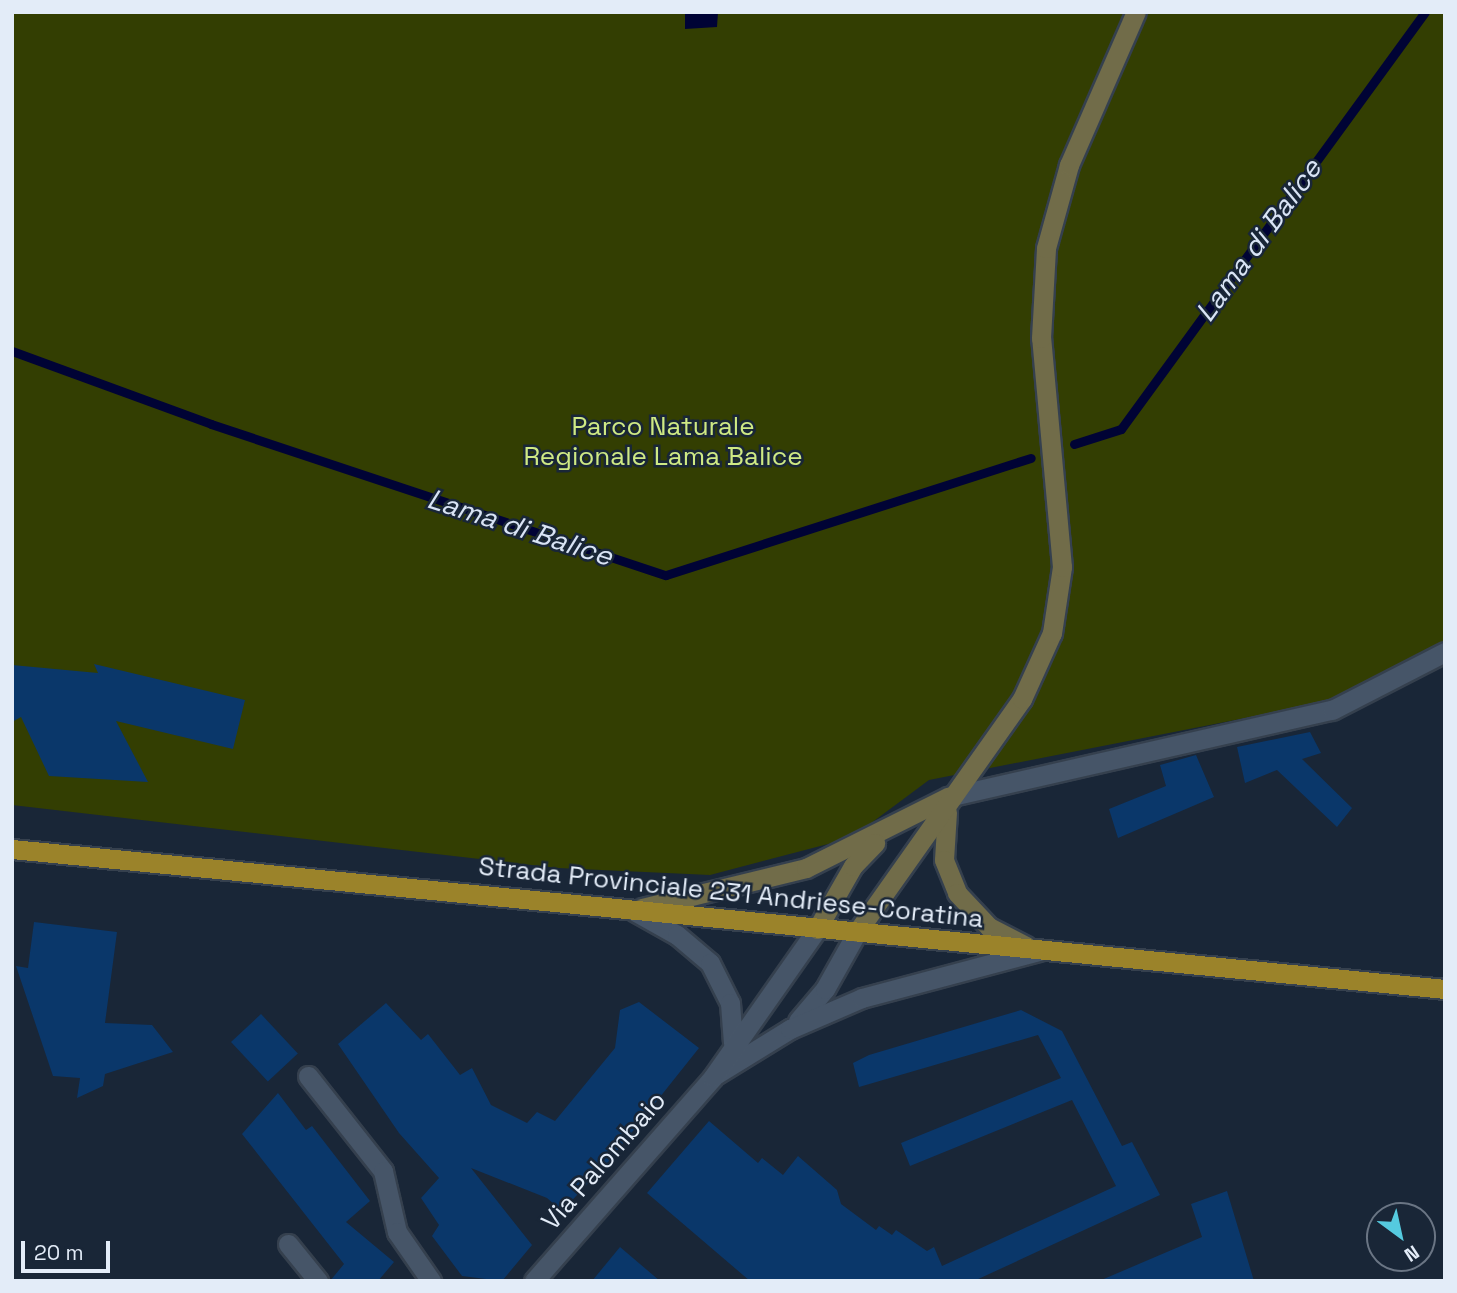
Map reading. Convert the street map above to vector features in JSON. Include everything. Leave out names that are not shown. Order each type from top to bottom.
[{"type":"main road","points":[[857,932],[930,835],[948,797],[1027,690],[1056,620],[1062,554],[1041,338],[1046,248],[1069,165],[1136,12]]},
{"type":"main road","points":[[630,909],[785,875],[892,828],[948,797]]},
{"type":"main road","points":[[948,797],[944,860],[957,893],[997,933],[1042,950]]},
{"type":"main road","points":[[817,929],[853,866],[892,828]]},
{"type":"main road","name":"Strada Provinciale 231 Andriese-Coratina","points":[[12,849],[1445,989]]},
{"type":"street","points":[[948,797],[1332,710],[1445,652]]},
{"type":"street","points":[[630,909],[677,935],[710,963],[730,1003],[733,1043]]},
{"type":"street","name":"Via Palombaio","points":[[534,1281],[713,1077],[733,1043],[817,929]]},
{"type":"street","name":"Via Palombaio","points":[[790,1029],[825,989],[857,932]]},
{"type":"street","name":"Via Palombaio","points":[[713,1077],[790,1029],[885,989],[1042,950]]},
{"type":"street","points":[[308,1076],[383,1171],[397,1232],[431,1281]]},
{"type":"street","points":[[288,1244],[318,1281]]},
{"type":"green space","name":"Parco Naturale Regionale Lama Balice","points":[[12,12],[1445,12],[1445,643],[1357,696],[929,780],[851,838],[710,875],[558,868],[12,805]]},
{"type":"shaded area","points":[[685,12],[718,12],[717,27],[685,29]]},
{"type":"building","points":[[94,664],[245,700],[233,749],[116,721],[148,782],[49,776],[21,717],[12,722],[12,665],[98,673]]},
{"type":"building","points":[[1310,732],[1321,753],[1302,759],[1352,808],[1337,827],[1277,770],[1245,783],[1237,747]]},
{"type":"building","points":[[1196,755],[1214,797],[1118,838],[1109,809],[1166,786],[1160,765]]},
{"type":"building","points":[[34,922],[117,932],[105,1023],[152,1025],[173,1052],[105,1074],[103,1086],[77,1098],[80,1078],[53,1076],[16,966],[28,968]]},
{"type":"building","points":[[639,1002],[699,1048],[609,1161],[562,1211],[547,1198],[471,1168],[532,1245],[502,1281],[462,1276],[432,1236],[439,1225],[421,1198],[439,1178],[399,1133],[338,1044],[386,1003],[421,1040],[428,1034],[460,1075],[472,1068],[491,1105],[527,1123],[537,1112],[555,1121],[615,1048],[620,1010]]},
{"type":"building","points":[[1021,1010],[1062,1031],[1122,1146],[1132,1142],[1160,1195],[974,1281],[750,1281],[647,1193],[709,1121],[758,1163],[762,1158],[783,1175],[798,1156],[837,1190],[841,1204],[876,1230],[879,1226],[892,1235],[896,1230],[927,1251],[934,1247],[942,1266],[1116,1186],[1072,1100],[910,1166],[901,1143],[1061,1078],[1038,1035],[859,1087],[853,1063],[869,1055]]},
{"type":"building","points":[[261,1014],[298,1053],[268,1081],[231,1042]]},
{"type":"building","points":[[278,1093],[306,1130],[312,1126],[370,1201],[346,1222],[394,1262],[378,1281],[330,1281],[344,1264],[242,1134]]},
{"type":"building","points":[[1227,1191],[1254,1281],[1099,1281],[1202,1237],[1191,1204]]},
{"type":"building","points":[[620,1247],[660,1281],[592,1281]]},
{"type":"waterway","name":"Lama di Balice","points":[[1074,444],[1121,429],[1425,12]]},
{"type":"waterway","name":"Lama di Balice","points":[[12,351],[211,424],[666,575],[1031,458]]}]
